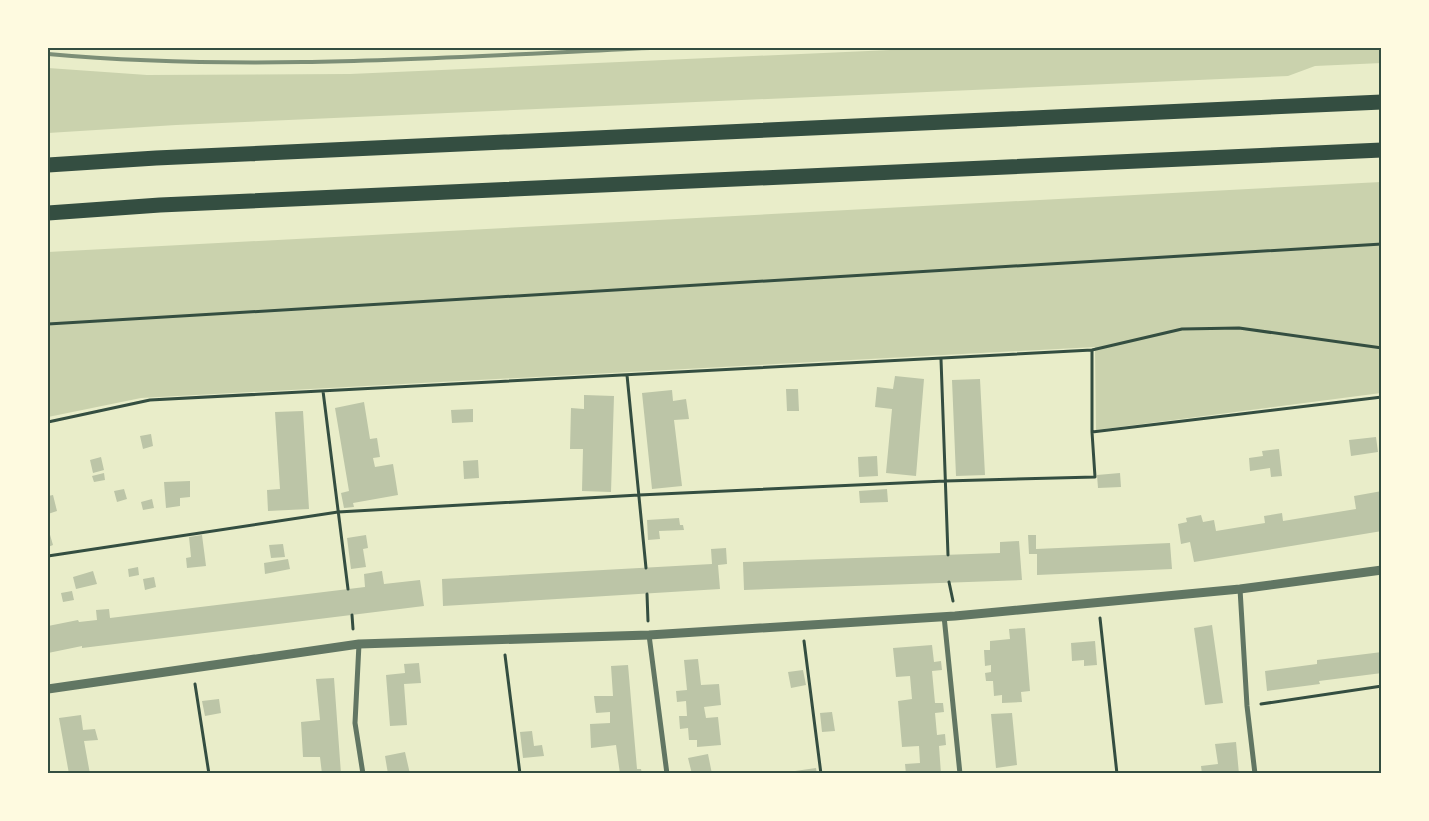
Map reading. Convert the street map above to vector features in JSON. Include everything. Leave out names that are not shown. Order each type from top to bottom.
[{"type":"highway","points":[[48,165],[166,157],[1382,102]]},
{"type":"highway","points":[[48,213],[170,205],[1382,150]]},
{"type":"street","points":[[48,689],[359,644],[649,635],[944,616],[1240,590],[1382,570]]},
{"type":"street","points":[[1240,590],[1246,706],[1255,774]]},
{"type":"street","points":[[944,616],[960,774]]},
{"type":"street","points":[[649,635],[667,774]]},
{"type":"street","points":[[359,644],[355,723],[363,774]]},
{"type":"path","points":[[48,324],[1382,244]]},
{"type":"path","points":[[48,422],[150,400],[1092,350],[1192,328],[1239,328],[1382,348]]},
{"type":"path","points":[[48,556],[338,512],[639,495],[945,481],[1095,477],[1092,432],[1092,350]]},
{"type":"path","points":[[941,358],[948,555]]},
{"type":"path","points":[[627,375],[646,568]]},
{"type":"path","points":[[323,391],[348,588]]},
{"type":"path","points":[[1092,432],[1382,397]]},
{"type":"path","points":[[647,594],[649,635]]},
{"type":"path","points":[[1098,602],[1117,774]]},
{"type":"path","points":[[802,625],[821,774]]},
{"type":"path","points":[[503,639],[520,774]]},
{"type":"path","points":[[193,668],[209,774]]},
{"type":"path","points":[[1246,706],[1382,686]]},
{"type":"green space","points":[[935,48],[1381,48],[1382,63],[1315,66],[1288,76],[176,125],[48,133],[48,68],[147,75],[350,74]]},
{"type":"green space","points":[[1381,182],[1381,393],[1096,430],[1095,347],[141,398],[48,417],[48,252]]},
{"type":"building","points":[[895,376],[924,379],[916,476],[886,473],[892,409],[875,407],[877,387],[893,389]]},
{"type":"building","points":[[980,379],[985,475],[956,476],[952,380]]},
{"type":"building","points":[[786,389],[798,389],[799,411],[787,411]]},
{"type":"building","points":[[672,390],[673,401],[686,399],[689,419],[674,420],[682,486],[652,489],[642,393]]},
{"type":"building","points":[[584,395],[614,396],[611,492],[582,491],[583,449],[570,449],[571,408],[584,409]]},
{"type":"building","points":[[364,402],[370,439],[377,438],[380,457],[373,458],[375,467],[393,464],[398,495],[353,503],[354,507],[344,508],[341,493],[349,491],[335,408]]},
{"type":"building","points":[[473,409],[473,422],[452,423],[451,410]]},
{"type":"building","points":[[303,411],[309,509],[268,511],[267,490],[280,489],[275,412]]},
{"type":"building","points":[[151,434],[153,446],[143,449],[140,436]]},
{"type":"building","points":[[1376,437],[1378,452],[1351,456],[1349,440]]},
{"type":"building","points":[[1279,449],[1282,476],[1271,477],[1270,468],[1250,471],[1249,458],[1263,456],[1262,451]]},
{"type":"building","points":[[877,456],[878,476],[859,477],[858,457]]},
{"type":"building","points":[[101,457],[104,470],[93,473],[90,460]]},
{"type":"building","points":[[478,460],[479,478],[464,479],[463,461]]},
{"type":"building","points":[[104,473],[105,480],[94,482],[92,476]]},
{"type":"building","points":[[1120,473],[1121,487],[1098,488],[1097,475]]},
{"type":"building","points":[[190,481],[190,497],[180,498],[180,506],[166,508],[164,482]]},
{"type":"building","points":[[124,489],[127,499],[117,502],[114,491]]},
{"type":"building","points":[[887,489],[888,502],[860,503],[859,491]]},
{"type":"building","points":[[1382,491],[1382,531],[1194,562],[1190,542],[1181,544],[1178,524],[1187,522],[1186,518],[1201,515],[1203,522],[1214,520],[1216,531],[1265,523],[1264,516],[1282,513],[1283,521],[1356,509],[1354,496]]},
{"type":"building","points":[[53,495],[57,511],[48,514],[48,496]]},
{"type":"building","points":[[152,499],[154,508],[143,510],[141,502]]},
{"type":"building","points":[[679,518],[680,525],[683,525],[684,530],[659,531],[660,539],[648,540],[647,520]]},
{"type":"building","points":[[48,528],[53,545],[48,547]]},
{"type":"building","points":[[202,535],[206,566],[187,568],[186,558],[191,557],[189,537]]},
{"type":"building","points":[[366,535],[368,548],[363,549],[366,567],[351,569],[347,538]]},
{"type":"building","points":[[1028,535],[1036,535],[1036,549],[1170,543],[1172,569],[1037,575],[1037,554],[1029,554]]},
{"type":"building","points":[[1019,541],[1022,580],[744,590],[743,562],[1000,553],[1000,542]]},
{"type":"building","points":[[283,544],[285,557],[271,558],[269,545]]},
{"type":"building","points":[[726,548],[727,564],[718,565],[720,589],[443,606],[442,579],[712,564],[711,549]]},
{"type":"building","points":[[288,559],[290,569],[265,574],[264,563]]},
{"type":"building","points":[[138,567],[139,575],[129,577],[128,569]]},
{"type":"building","points":[[93,571],[97,584],[76,589],[73,577]]},
{"type":"building","points":[[382,571],[384,584],[420,580],[424,606],[82,648],[82,646],[48,653],[48,626],[78,620],[79,622],[97,620],[96,610],[109,609],[110,618],[365,587],[364,574]]},
{"type":"building","points":[[154,577],[156,587],[145,590],[143,579]]},
{"type":"building","points":[[72,591],[74,600],[63,602],[61,593]]},
{"type":"building","points":[[1212,625],[1223,703],[1205,705],[1194,628]]},
{"type":"building","points":[[1025,628],[1030,691],[1021,692],[1022,702],[1002,703],[1002,695],[994,696],[993,681],[986,681],[985,673],[991,672],[991,665],[985,666],[984,650],[990,650],[990,641],[1010,639],[1009,629]]},
{"type":"building","points":[[1095,641],[1097,665],[1084,666],[1084,660],[1072,661],[1071,643]]},
{"type":"building","points":[[932,645],[934,662],[941,661],[942,670],[932,671],[935,703],[943,703],[944,712],[935,713],[937,735],[945,734],[946,745],[939,746],[941,774],[906,774],[905,764],[920,763],[919,746],[902,747],[898,701],[912,699],[910,676],[896,677],[893,648]]},
{"type":"building","points":[[1382,652],[1382,673],[1319,681],[1320,684],[1267,691],[1265,671],[1317,664],[1317,660]]},
{"type":"building","points":[[698,659],[701,685],[719,684],[721,705],[704,707],[706,718],[718,717],[721,745],[697,747],[697,740],[689,740],[688,728],[680,729],[679,716],[687,716],[686,701],[677,702],[676,691],[687,690],[684,660]]},
{"type":"building","points":[[419,663],[421,683],[404,684],[407,725],[390,726],[386,675],[405,673],[404,664]]},
{"type":"building","points":[[628,665],[637,769],[641,769],[642,774],[620,774],[616,745],[591,748],[590,724],[610,723],[610,712],[596,713],[594,696],[613,696],[611,666]]},
{"type":"building","points":[[803,670],[806,685],[791,688],[788,672]]},
{"type":"building","points":[[334,678],[341,774],[322,774],[320,757],[303,757],[301,722],[320,720],[316,679]]},
{"type":"building","points":[[219,699],[221,713],[205,716],[202,701]]},
{"type":"building","points":[[832,712],[835,731],[822,732],[820,713]]},
{"type":"building","points":[[1012,713],[1017,765],[996,768],[991,714]]},
{"type":"building","points":[[81,715],[83,730],[95,729],[98,740],[84,741],[90,774],[69,774],[59,718]]},
{"type":"building","points":[[532,731],[534,746],[542,745],[544,756],[523,758],[520,732]]},
{"type":"building","points":[[1236,742],[1239,774],[1218,774],[1218,772],[1202,774],[1201,766],[1218,764],[1215,744]]},
{"type":"building","points":[[405,752],[410,774],[388,774],[385,756]]},
{"type":"building","points":[[708,754],[712,774],[692,774],[688,758]]},
{"type":"building","points":[[816,768],[817,774],[795,774],[795,771]]},
{"type":"railway","points":[[48,54],[198,62],[273,62],[424,59],[650,48]]}]
